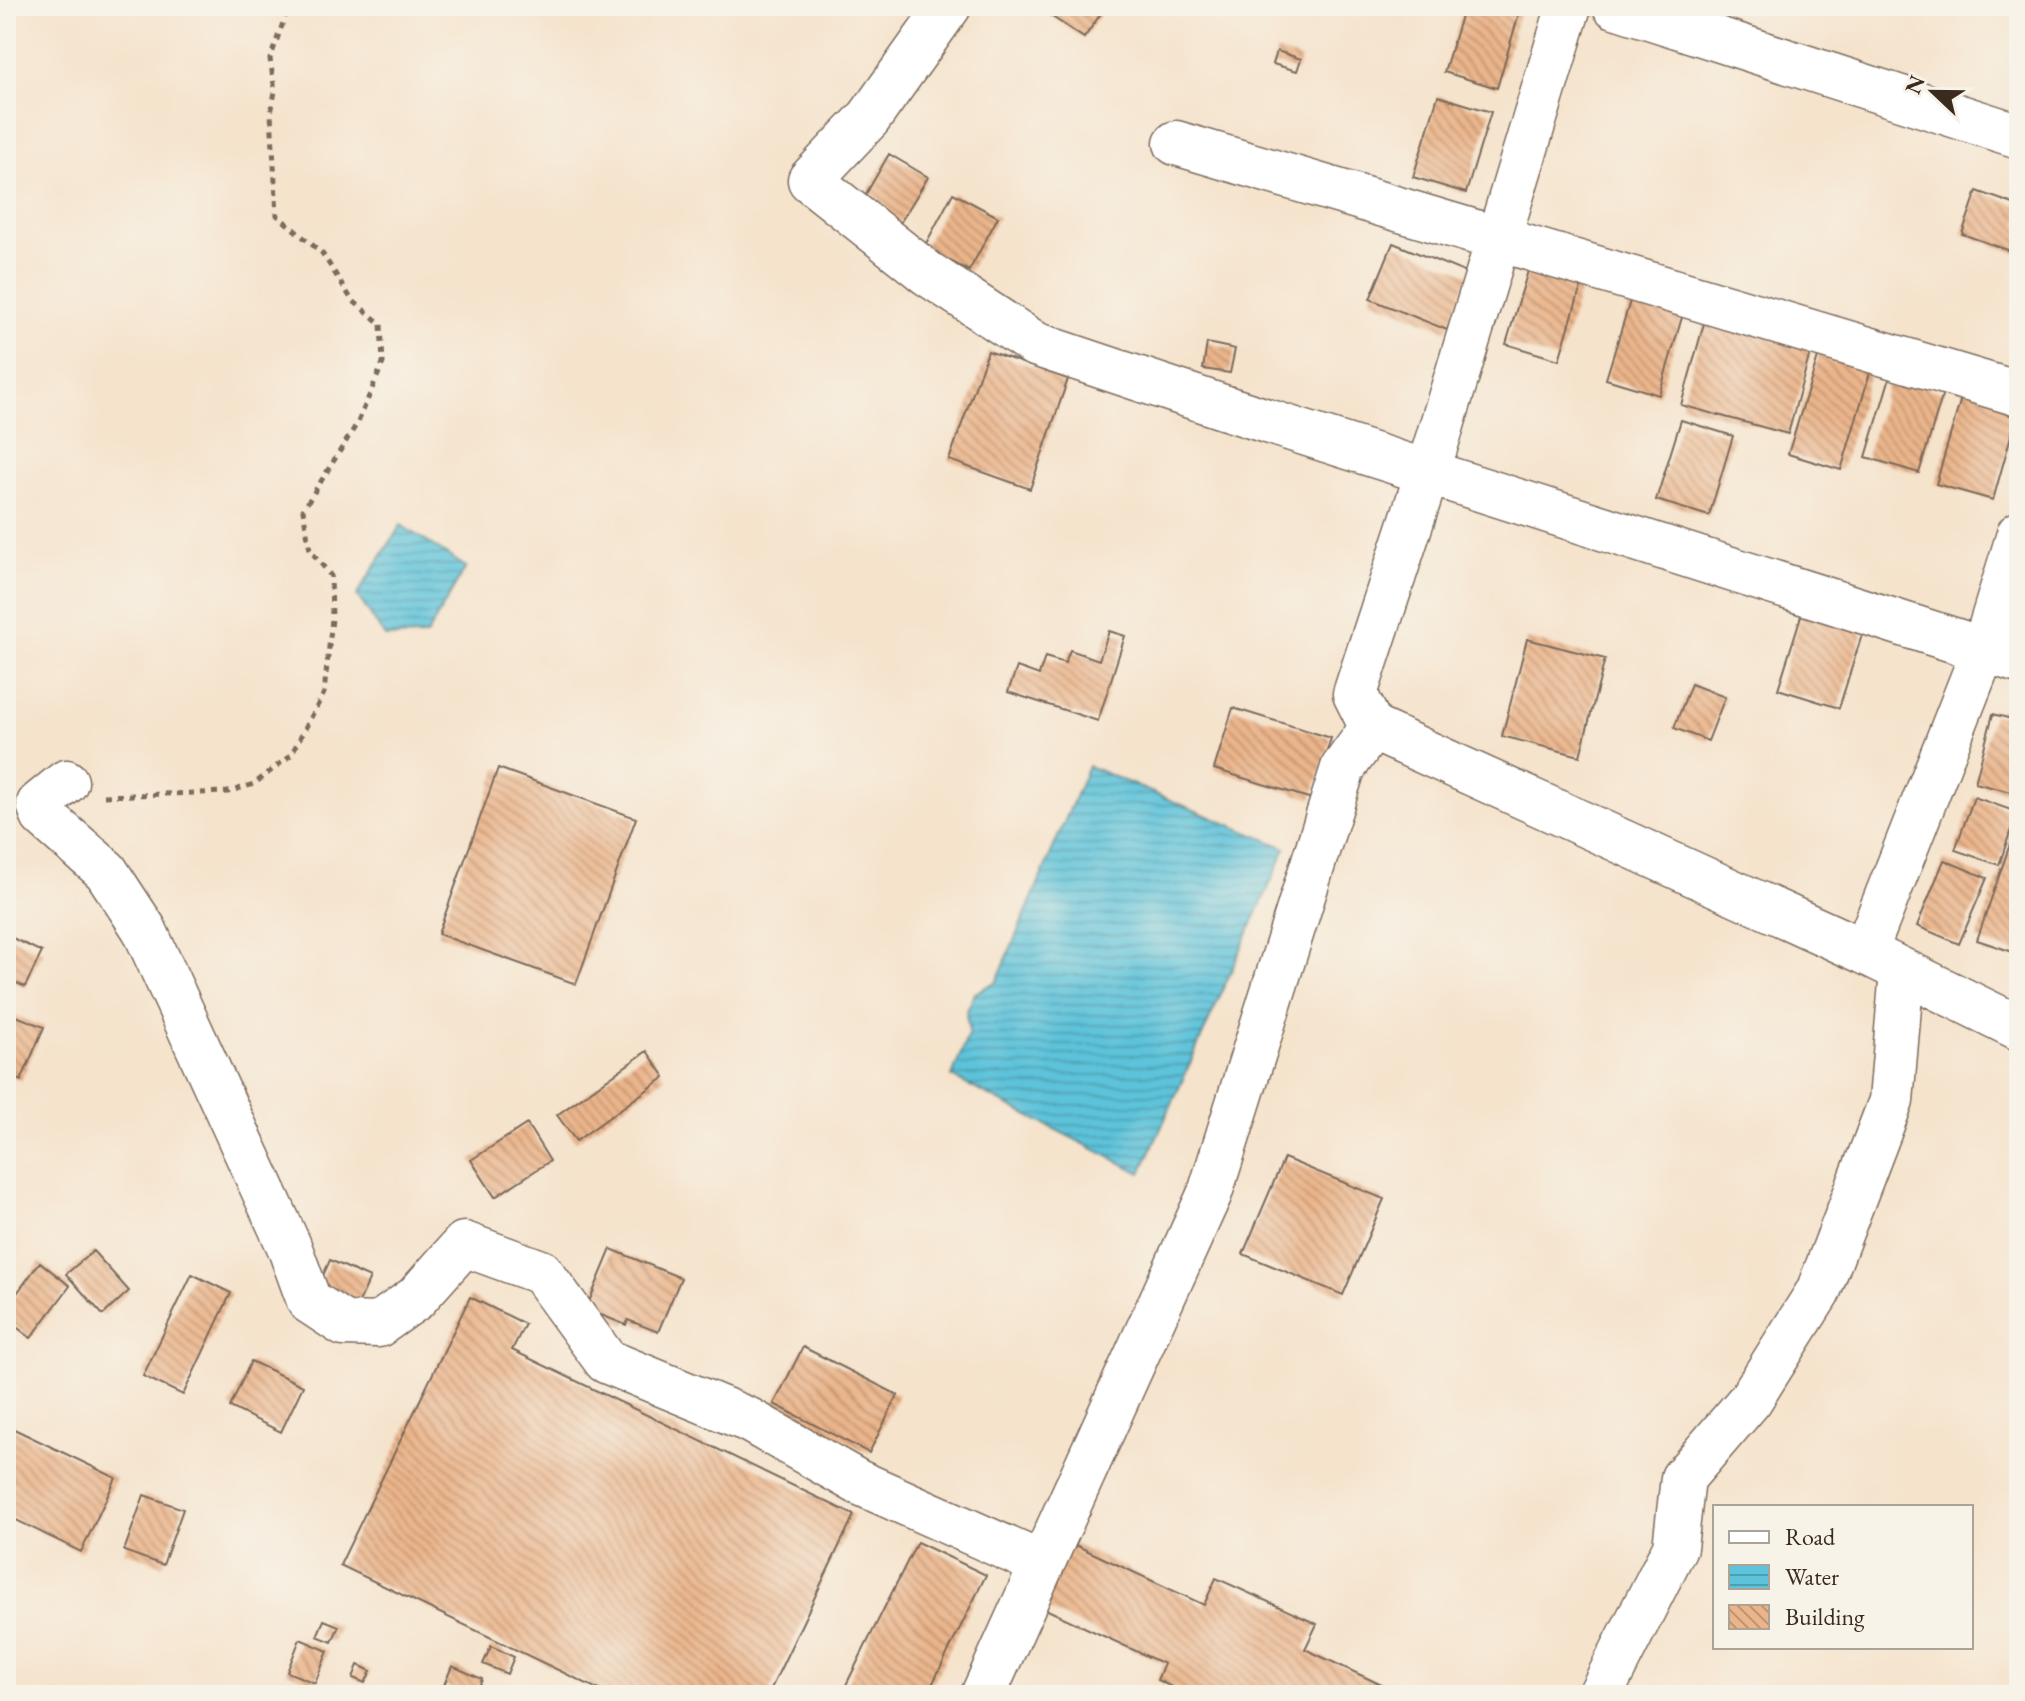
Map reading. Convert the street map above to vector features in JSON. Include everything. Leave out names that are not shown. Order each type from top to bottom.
[{"type":"street","points":[[949,6],[869,118],[810,180],[927,273],[1035,344],[1223,407],[2002,655]]},
{"type":"street","points":[[1569,6],[1428,471],[1355,694],[1372,728],[1884,961],[2019,1028]]},
{"type":"street","points":[[1615,6],[2019,136]]},
{"type":"street","points":[[1176,143],[2019,394]]},
{"type":"street","points":[[1600,1695],[1675,1547],[1683,1478],[1750,1400],[1818,1292],[1891,1101],[1884,961],[2002,655],[2019,534]]},
{"type":"street","points":[[983,1695],[1210,1193],[1343,768],[1372,728]]},
{"type":"street","points":[[66,782],[39,804],[43,816],[106,871],[144,929],[289,1246],[309,1301],[344,1324],[378,1325],[416,1298],[464,1244],[541,1272],[606,1361],[749,1420],[858,1482],[1042,1564]]},
{"type":"path","points":[[66,782],[106,796],[228,792],[254,784],[291,755],[324,693],[332,619],[331,576],[310,550],[303,510],[358,422],[383,363],[381,324],[352,300],[322,253],[277,215],[271,114],[275,91],[270,59],[289,6]]},
{"type":"water","points":[[401,525],[466,567],[426,636],[385,637],[357,595]]},
{"type":"water","points":[[1088,766],[1286,848],[1141,1173],[952,1077],[969,1032],[966,1013],[975,993],[997,981]]},
{"type":"building","points":[[1036,6],[1106,6],[1084,38]]},
{"type":"building","points":[[1464,6],[1521,7],[1497,88],[1444,72]]},
{"type":"building","points":[[1277,51],[1301,59],[1297,71],[1273,64]]},
{"type":"building","points":[[1438,96],[1491,112],[1466,193],[1413,177]]},
{"type":"building","points":[[889,154],[928,177],[897,228],[859,206]]},
{"type":"building","points":[[1977,191],[2019,206],[2019,254],[1962,234]]},
{"type":"building","points":[[953,193],[998,217],[969,271],[924,247]]},
{"type":"building","points":[[1393,243],[1469,274],[1447,330],[1370,299]]},
{"type":"building","points":[[1530,264],[1583,280],[1559,360],[1506,344]]},
{"type":"building","points":[[1631,298],[1683,314],[1659,395],[1606,379]]},
{"type":"building","points":[[1710,302],[1816,331],[1788,434],[1681,405]]},
{"type":"building","points":[[1207,343],[1235,349],[1230,373],[1203,369]]},
{"type":"building","points":[[988,351],[1068,379],[1030,489],[949,460]]},
{"type":"building","points":[[1820,351],[1872,366],[1841,470],[1788,454]]},
{"type":"building","points":[[1890,377],[1943,393],[1919,473],[1866,457]]},
{"type":"building","points":[[1964,388],[2019,407],[1993,500],[1936,484]]},
{"type":"building","points":[[1681,420],[1733,436],[1709,516],[1656,500]]},
{"type":"building","points":[[1805,603],[1866,622],[1839,708],[1778,689]]},
{"type":"building","points":[[1109,631],[1125,636],[1098,721],[1008,692],[1017,667],[1039,675],[1045,657],[1065,663],[1070,650],[1099,660]]},
{"type":"building","points":[[1527,639],[1605,659],[1580,756],[1502,736]]},
{"type":"building","points":[[1691,684],[1725,697],[1708,741],[1674,728]]},
{"type":"building","points":[[1233,708],[1331,738],[1312,799],[1214,769]]},
{"type":"building","points":[[1993,714],[2019,721],[2019,761],[2011,792],[1975,783]]},
{"type":"building","points":[[498,768],[636,818],[576,984],[438,934]]},
{"type":"building","points":[[1974,797],[2017,812],[1999,865],[1955,850]]},
{"type":"building","points":[[2019,818],[2019,954],[1977,940]]},
{"type":"building","points":[[1944,860],[1987,878],[1959,944],[1917,926]]},
{"type":"building","points":[[6,935],[42,952],[25,987],[6,978]]},
{"type":"building","points":[[6,1012],[44,1027],[21,1081],[6,1074]]},
{"type":"building","points":[[647,1051],[665,1077],[576,1141],[557,1115]]},
{"type":"building","points":[[527,1124],[550,1161],[495,1197],[471,1160]]},
{"type":"building","points":[[1284,1158],[1384,1199],[1343,1295],[1243,1254]]},
{"type":"building","points":[[611,1249],[681,1278],[658,1332],[628,1320],[626,1325],[586,1309]]},
{"type":"building","points":[[93,1251],[129,1291],[103,1315],[66,1274]]},
{"type":"building","points":[[330,1260],[370,1278],[355,1311],[315,1293]]},
{"type":"building","points":[[40,1262],[70,1286],[31,1338],[6,1319],[6,1308]]},
{"type":"building","points":[[192,1274],[231,1293],[183,1395],[143,1376]]},
{"type":"building","points":[[470,1297],[525,1324],[512,1350],[854,1515],[768,1695],[610,1695],[340,1565]]},
{"type":"building","points":[[803,1347],[898,1395],[869,1453],[774,1404]]},
{"type":"building","points":[[251,1361],[303,1386],[281,1432],[230,1407]]},
{"type":"building","points":[[12,1428],[116,1478],[81,1552],[6,1515],[6,1440]]},
{"type":"building","points":[[144,1495],[183,1509],[163,1565],[124,1551]]},
{"type":"building","points":[[917,1542],[986,1575],[927,1695],[841,1695]]},
{"type":"building","points":[[1071,1543],[1204,1605],[1216,1578],[1317,1624],[1305,1649],[1403,1695],[1189,1695],[1157,1680],[1164,1664],[1041,1607]]},
{"type":"building","points":[[324,1620],[339,1626],[332,1642],[317,1636]]},
{"type":"building","points":[[300,1639],[328,1651],[315,1683],[287,1672]]},
{"type":"building","points":[[491,1646],[514,1657],[507,1674],[483,1664]]},
{"type":"building","points":[[358,1665],[371,1671],[365,1683],[353,1678]]},
{"type":"building","points":[[452,1666],[482,1679],[476,1695],[467,1695],[444,1685]]}]
